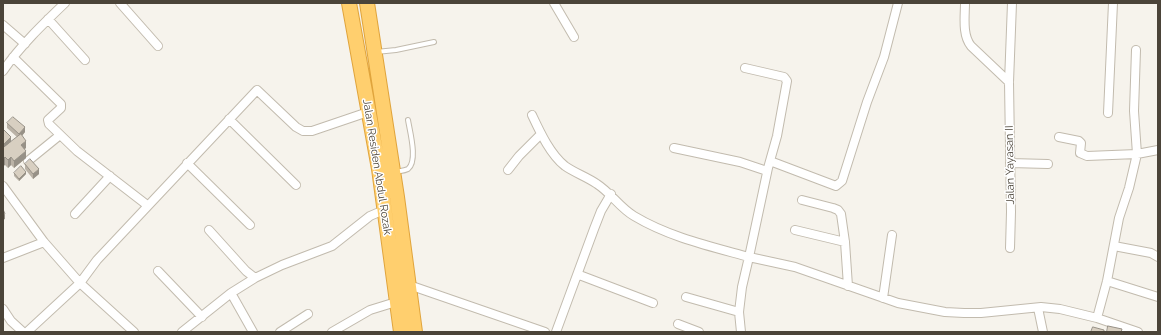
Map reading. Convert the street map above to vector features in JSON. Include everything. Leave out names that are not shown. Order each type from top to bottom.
[{"type":"highway","name":"Jalan Residen Abdul Rozak","points":[[349,3],[379,169],[401,332]]},
{"type":"highway","name":"Jalan Residen Abdul Rozak","points":[[367,3],[393,172],[415,332]]},
{"type":"street","points":[[120,3],[158,46]]},
{"type":"street","points":[[554,3],[574,37]]},
{"type":"street","points":[[674,148],[740,162],[768,166],[836,186],[842,181],[867,102],[884,57],[898,3]]},
{"type":"street","points":[[965,3],[965,33],[967,40],[971,46],[1009,82]]},
{"type":"street","name":"Jalan Yayasan II","points":[[1010,248],[1009,82],[1012,3]]},
{"type":"street","points":[[1108,113],[1113,3]]},
{"type":"street","points":[[3,71],[13,57],[61,4]]},
{"type":"street","points":[[48,19],[85,60]]},
{"type":"street","points":[[3,25],[25,44]]},
{"type":"street","points":[[1096,318],[1107,281],[1119,218],[1129,188],[1137,154],[1134,110],[1136,50]]},
{"type":"street","points":[[13,57],[61,104],[62,107],[48,121],[49,124],[77,151],[147,205]]},
{"type":"street","points":[[743,332],[739,312],[742,287],[768,166],[777,136],[787,80],[784,77],[745,68]]},
{"type":"street","points":[[27,332],[80,283],[97,260],[147,205],[257,90],[296,126],[306,132],[368,112]]},
{"type":"street","points":[[532,115],[541,134],[565,166],[597,184],[611,194],[634,216],[671,234],[697,243],[749,257],[795,267],[898,303],[945,312],[964,313],[1038,308],[1060,309],[1096,318],[1138,332]]},
{"type":"street","points":[[229,119],[296,185]]},
{"type":"street","points":[[508,170],[519,156],[541,134]]},
{"type":"street","points":[[28,161],[60,135]]},
{"type":"street","points":[[1060,137],[1081,142],[1080,152],[1082,155],[1137,154],[1158,150]]},
{"type":"street","points":[[187,163],[250,225]]},
{"type":"street","points":[[1010,163],[1048,164]]},
{"type":"street","points":[[75,214],[110,176]]},
{"type":"street","points":[[3,186],[44,242],[80,283],[134,332]]},
{"type":"street","points":[[556,332],[601,211],[611,194]]},
{"type":"street","points":[[802,200],[833,208],[842,216],[848,286]]},
{"type":"street","points":[[185,331],[231,294],[255,278],[282,265],[332,246],[370,216],[384,210]]},
{"type":"street","points":[[209,230],[246,272],[255,278]]},
{"type":"street","points":[[795,230],[845,242]]},
{"type":"street","points":[[883,298],[892,235]]},
{"type":"street","points":[[3,258],[44,242]]},
{"type":"street","points":[[1114,246],[1151,253],[1158,257]]},
{"type":"street","points":[[158,271],[202,317]]},
{"type":"street","points":[[577,277],[582,276],[653,303]]},
{"type":"street","points":[[1107,281],[1158,297]]},
{"type":"street","points":[[409,285],[545,332]]},
{"type":"street","points":[[231,294],[253,332]]},
{"type":"street","points":[[686,297],[739,312]]},
{"type":"street","points":[[332,332],[370,310],[396,302]]},
{"type":"street","points":[[1038,308],[1043,332]]},
{"type":"street","points":[[3,309],[11,321],[23,332]]},
{"type":"street","points":[[280,332],[308,314]]},
{"type":"street","points":[[678,324],[699,332]]},
{"type":"lane","points":[[374,52],[396,50],[434,42]]},
{"type":"lane","points":[[393,172],[407,169],[413,163],[408,120]]},
{"type":"building","points":[[13,117],[25,127],[19,134],[7,123]]},
{"type":"building","points":[[3,129],[11,137],[3,145]]},
{"type":"building","points":[[21,134],[26,141],[21,145],[26,151],[14,161],[11,157],[8,160],[5,157],[3,159],[3,148]]},
{"type":"building","points":[[30,159],[39,169],[33,174],[25,164]]},
{"type":"building","points":[[21,166],[26,172],[19,179],[14,173]]},
{"type":"building","points":[[1108,326],[1122,329],[1121,332],[1107,332]]},
{"type":"building","points":[[1093,327],[1104,330],[1104,332],[1091,332]]}]
